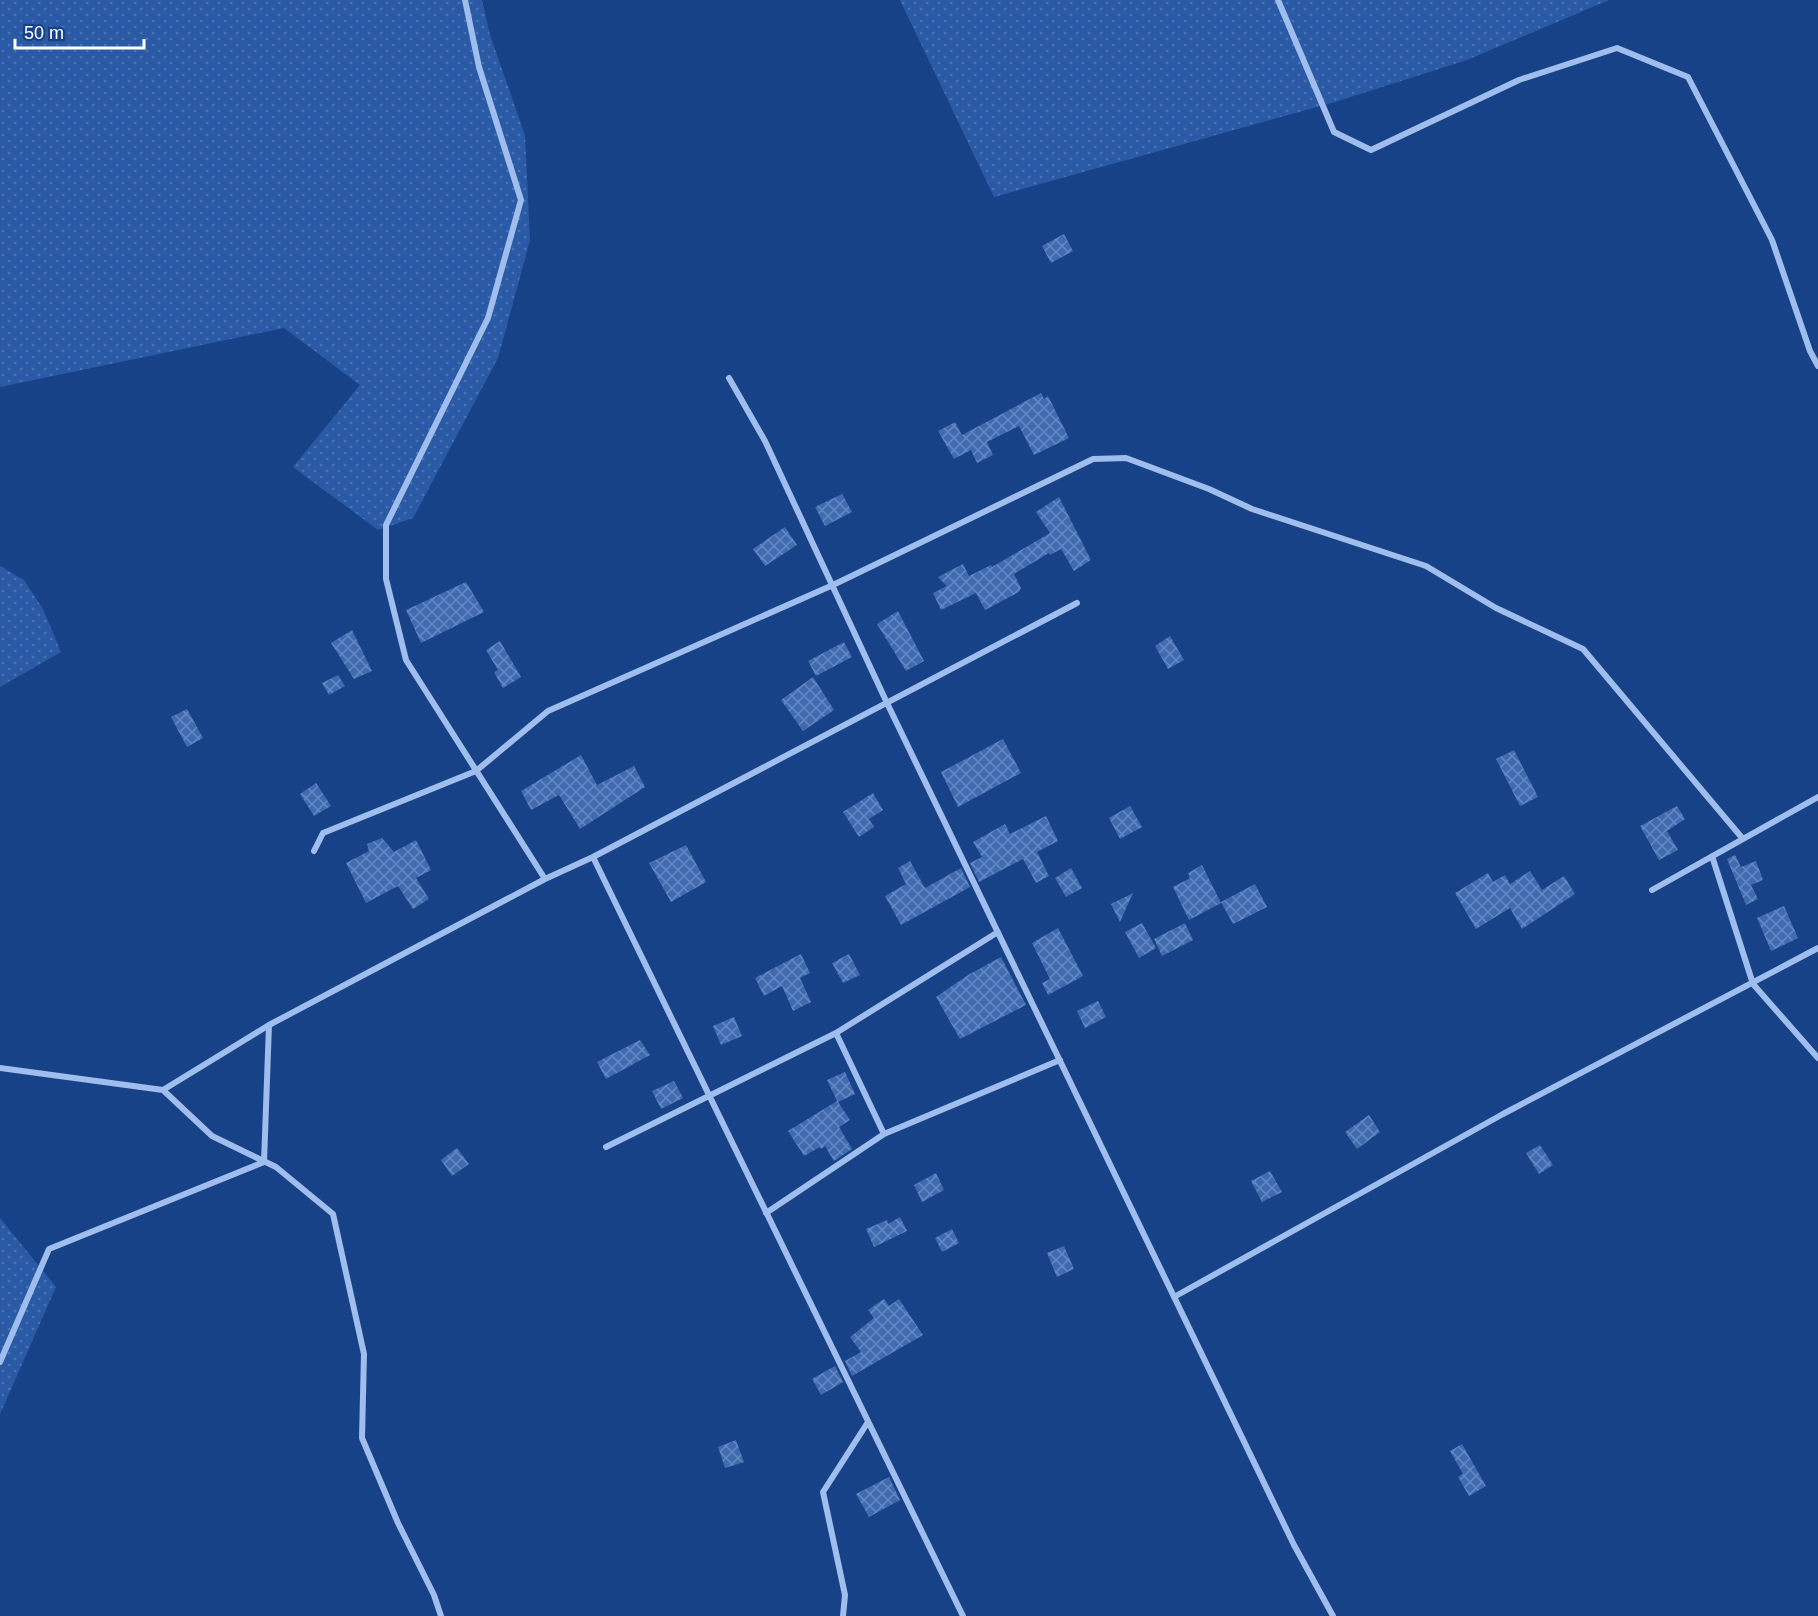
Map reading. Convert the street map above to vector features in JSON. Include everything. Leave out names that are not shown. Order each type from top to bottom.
[{"type":"street","points":[[465,0],[479,67],[521,200],[488,318],[386,525],[386,579],[406,660],[545,879]]},
{"type":"street","points":[[1278,0],[1334,132],[1371,150],[1519,80],[1617,48],[1688,76],[1772,240],[1810,351],[1818,366]]},
{"type":"street","points":[[729,378],[765,441],[887,702],[1174,1297],[1294,1545],[1333,1616]]},
{"type":"street","points":[[314,851],[323,832],[477,771],[548,711],[832,585],[1093,459],[1126,458],[1209,489],[1252,509],[1426,566],[1496,608],[1583,649],[1743,839]]},
{"type":"street","points":[[163,1090],[269,1025],[1077,603]]},
{"type":"street","points":[[1653,890],[1818,797]]},
{"type":"street","points":[[1712,856],[1753,984],[1818,1058]]},
{"type":"street","points":[[593,857],[963,1616]]},
{"type":"street","points":[[606,1147],[836,1034],[998,932]]},
{"type":"street","points":[[1174,1297],[1503,1114],[1818,948]]},
{"type":"street","points":[[264,1162],[269,1025]]},
{"type":"street","points":[[836,1034],[884,1134]]},
{"type":"street","points":[[766,1213],[884,1134],[1060,1060]]},
{"type":"street","points":[[0,1068],[163,1090],[212,1136],[276,1167],[333,1214],[364,1354],[362,1438],[398,1522],[434,1595],[441,1616]]},
{"type":"street","points":[[0,1362],[49,1249],[264,1162]]},
{"type":"street","points":[[843,1616],[845,1595],[823,1492],[868,1422]]},
{"type":"shaded area","points":[[0,0],[482,0],[490,35],[525,135],[530,240],[498,358],[413,518],[378,530],[293,467],[360,385],[284,328],[0,387]]},
{"type":"shaded area","points":[[900,0],[1609,0],[1467,60],[1335,102],[994,197]]},
{"type":"shaded area","points":[[0,566],[24,580],[43,609],[61,652],[0,687]]},
{"type":"shaded area","points":[[0,1218],[56,1287],[0,1414]]},
{"type":"building","points":[[1064,234],[1073,251],[1051,263],[1042,246]]},
{"type":"building","points":[[1041,393],[1044,399],[1048,396],[1069,438],[1034,455],[1019,426],[987,442],[993,455],[977,463],[971,450],[954,459],[938,431],[955,422],[962,435]]},
{"type":"building","points":[[842,494],[852,512],[825,526],[815,507]]},
{"type":"building","points":[[1059,497],[1091,560],[1074,571],[1061,549],[1050,555],[1049,553],[1014,574],[1021,588],[1019,592],[985,610],[976,593],[941,610],[933,593],[947,586],[938,577],[963,564],[969,576],[991,565],[992,567],[1050,533],[1036,512]]},
{"type":"building","points":[[785,527],[797,545],[765,566],[753,549]]},
{"type":"building","points":[[466,582],[484,612],[421,643],[406,610]]},
{"type":"building","points":[[898,611],[924,661],[906,671],[877,624]]},
{"type":"building","points":[[352,630],[372,671],[354,679],[331,643]]},
{"type":"building","points":[[1170,636],[1184,660],[1168,669],[1155,646]]},
{"type":"building","points":[[500,641],[521,677],[503,688],[494,672],[498,670],[486,650]]},
{"type":"building","points":[[844,642],[852,657],[816,676],[808,661]]},
{"type":"building","points":[[338,675],[345,686],[329,695],[322,683]]},
{"type":"building","points":[[813,677],[834,710],[803,731],[781,700]]},
{"type":"building","points":[[187,709],[203,738],[187,747],[171,717]]},
{"type":"building","points":[[1003,739],[1021,773],[958,807],[941,772]]},
{"type":"building","points":[[1514,750],[1538,797],[1520,806],[1496,759]]},
{"type":"building","points":[[581,755],[597,785],[634,766],[645,787],[580,829],[559,795],[531,810],[521,791]]},
{"type":"building","points":[[316,783],[331,806],[314,816],[300,794]]},
{"type":"building","points":[[873,793],[883,810],[869,819],[874,827],[859,837],[843,812]]},
{"type":"building","points":[[1130,806],[1142,827],[1120,839],[1109,818]]},
{"type":"building","points":[[1677,806],[1685,819],[1667,831],[1678,850],[1659,860],[1640,826]]},
{"type":"building","points":[[1046,816],[1058,841],[1037,852],[1049,876],[1036,883],[1023,859],[979,882],[970,863],[982,857],[973,842],[1005,824],[1010,834]]},
{"type":"building","points":[[382,838],[394,852],[416,840],[431,870],[416,878],[429,899],[413,909],[398,886],[366,903],[346,863],[369,851],[367,844]]},
{"type":"building","points":[[686,845],[706,882],[671,902],[649,863]]},
{"type":"building","points":[[1735,855],[1741,867],[1756,861],[1763,880],[1751,885],[1758,899],[1746,905],[1727,859]]},
{"type":"building","points":[[910,861],[925,888],[961,868],[970,887],[901,925],[885,896],[906,884],[898,868]]},
{"type":"building","points":[[1202,865],[1221,903],[1189,920],[1173,887],[1190,878],[1188,873]]},
{"type":"building","points":[[1071,868],[1082,888],[1066,897],[1055,878]]},
{"type":"building","points":[[1530,871],[1542,890],[1564,876],[1575,894],[1522,929],[1510,908],[1476,929],[1455,893],[1488,873],[1493,882],[1505,875],[1510,884]]},
{"type":"building","points":[[1255,884],[1267,907],[1233,924],[1221,902]]},
{"type":"building","points":[[1133,893],[1120,922],[1111,904]]},
{"type":"building","points":[[1784,906],[1798,938],[1771,951],[1757,918]]},
{"type":"building","points":[[1142,923],[1156,948],[1139,958],[1125,932]]},
{"type":"building","points":[[1185,923],[1193,940],[1162,956],[1154,939]]},
{"type":"building","points":[[1058,928],[1083,976],[1048,995],[1042,983],[1050,979],[1032,943]]},
{"type":"building","points":[[801,954],[810,973],[800,978],[811,1002],[793,1011],[782,986],[764,996],[755,978]]},
{"type":"building","points":[[849,954],[860,975],[843,983],[832,963]]},
{"type":"building","points":[[1001,957],[1026,1005],[960,1039],[936,997],[968,975]]},
{"type":"building","points":[[1098,1001],[1106,1017],[1085,1028],[1077,1011]]},
{"type":"building","points":[[734,1017],[742,1036],[721,1045],[713,1026]]},
{"type":"building","points":[[640,1040],[650,1055],[606,1079],[597,1062]]},
{"type":"building","points":[[845,1072],[855,1094],[838,1102],[850,1120],[839,1127],[852,1149],[834,1161],[825,1146],[804,1156],[788,1131],[837,1101],[827,1080]]},
{"type":"building","points":[[674,1081],[683,1098],[661,1109],[652,1091]]},
{"type":"building","points":[[1369,1115],[1380,1132],[1357,1149],[1345,1132]]},
{"type":"building","points":[[1540,1145],[1553,1165],[1539,1174],[1526,1153]]},
{"type":"building","points":[[457,1148],[469,1164],[452,1176],[441,1160]]},
{"type":"building","points":[[1270,1171],[1282,1192],[1262,1202],[1251,1181]]},
{"type":"building","points":[[936,1173],[944,1190],[922,1202],[914,1185]]},
{"type":"building","points":[[900,1217],[907,1231],[874,1247],[866,1229],[887,1220],[888,1224]]},
{"type":"building","points":[[952,1229],[959,1243],[942,1252],[935,1238]]},
{"type":"building","points":[[1064,1246],[1074,1269],[1057,1277],[1047,1253]]},
{"type":"building","points":[[884,1299],[889,1306],[899,1299],[923,1335],[852,1376],[845,1361],[861,1352],[850,1337],[874,1318],[868,1310]]},
{"type":"building","points":[[835,1366],[843,1382],[821,1395],[812,1379]]},
{"type":"building","points":[[736,1440],[744,1462],[725,1468],[718,1447]]},
{"type":"building","points":[[1462,1444],[1486,1486],[1469,1496],[1458,1477],[1463,1474],[1450,1451]]},
{"type":"building","points":[[889,1477],[900,1500],[869,1517],[856,1494]]}]
